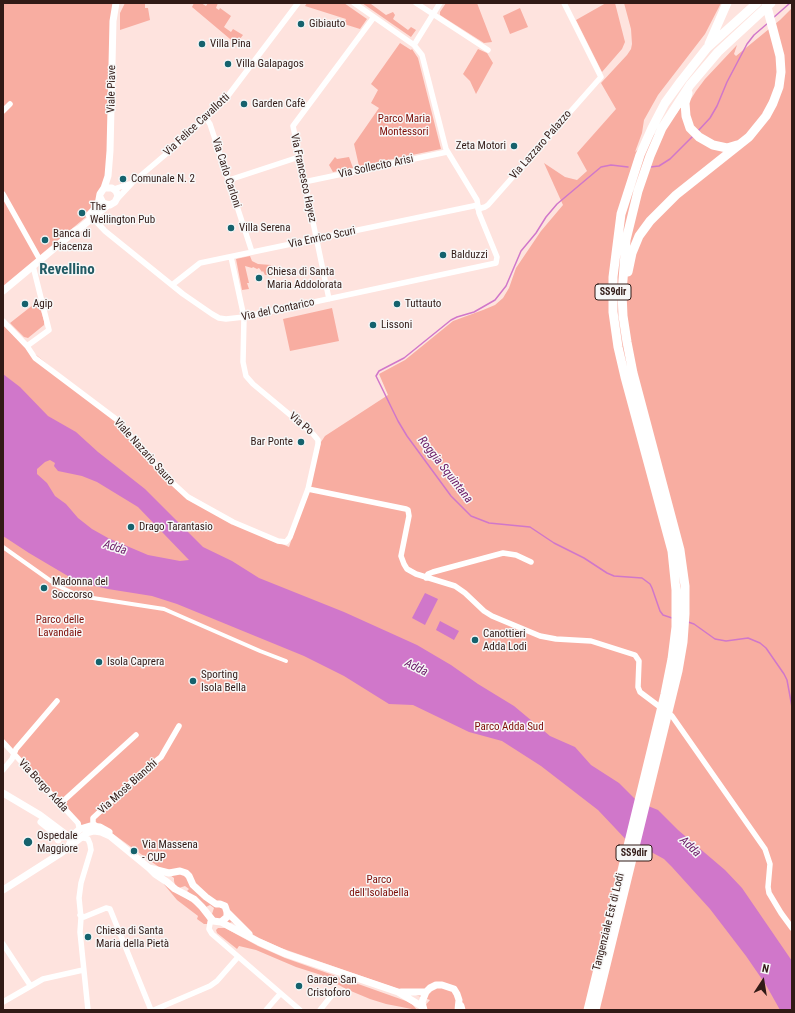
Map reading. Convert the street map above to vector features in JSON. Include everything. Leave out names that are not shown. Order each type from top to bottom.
[{"type":"highway","points":[[707,48],[727,3]]},
{"type":"highway","name":"SS9dir","points":[[676,551],[625,377],[618,347],[613,312],[613,277],[616,247],[621,214],[640,155],[665,103],[707,48],[757,3]]},
{"type":"highway","points":[[622,293],[632,253],[639,236],[650,221],[676,195],[749,137],[759,127],[766,116],[779,87],[781,72],[777,42],[766,3]]},
{"type":"highway","name":"SS9dir","points":[[669,695],[682,650],[681,620],[685,586],[633,373],[623,316],[622,293],[626,240],[638,191],[650,156],[662,128],[690,86],[718,52],[771,3]]},
{"type":"highway","points":[[690,86],[686,103],[686,116],[690,128],[699,137],[713,145],[727,148],[740,144]]},
{"type":"highway","name":"Tangenziale Est di Lodi","points":[[588,1010],[669,695]]},
{"type":"highway","name":"Tangenziale Est di Lodi","points":[[595,1010],[669,695]]},
{"type":"highway","points":[[582,1010],[590,982],[598,969]]},
{"type":"street","name":"Viale Piave","points":[[110,188],[108,176],[111,140],[113,21],[116,3]]},
{"type":"street","name":"Via Felice Cavallotti","points":[[118,198],[132,183],[206,118],[230,94],[298,3]]},
{"type":"street","points":[[354,3],[417,48],[423,59],[447,152],[475,196],[478,207]]},
{"type":"street","points":[[416,3],[488,50]]},
{"type":"street","points":[[414,45],[440,3]]},
{"type":"street","name":"Via Lazzaro Palazzo","points":[[478,207],[485,207],[488,205],[601,77],[564,3]]},
{"type":"street","name":"Via Francesco Hayez","points":[[329,299],[293,127],[294,123],[374,17]]},
{"type":"street","points":[[3,111],[10,104]]},
{"type":"street","name":"Via Carlo Carloni","points":[[206,118],[210,124],[252,252]]},
{"type":"street","name":"Via Sollecito Arisi","points":[[304,182],[447,152]]},
{"type":"street","points":[[229,180],[299,157]]},
{"type":"street","name":"Via Felice Cavallotti","points":[[110,188],[132,183]]},
{"type":"street","points":[[3,291],[75,230],[78,225],[108,205],[114,204],[118,198],[117,193],[110,188],[101,192],[98,205],[91,216]]},
{"type":"street","points":[[3,194],[40,260]]},
{"type":"street","points":[[100,197],[103,203],[108,205]]},
{"type":"street","name":"Via Enrico Scuri","points":[[172,285],[197,265],[252,252],[478,207]]},
{"type":"street","name":"Via del Contarico","points":[[91,216],[105,231],[193,301],[219,318],[230,319],[492,264],[497,261],[497,257],[478,207]]},
{"type":"street","points":[[231,257],[244,317]]},
{"type":"street","points":[[27,346],[49,330],[33,266]]},
{"type":"street","name":"Via Po","points":[[244,317],[244,368],[246,376],[252,384],[313,434],[318,440],[308,489],[289,539],[284,542]]},
{"type":"street","name":"Viale Nazario Sauro","points":[[3,321],[27,346],[35,358],[116,419],[163,474],[188,497],[233,522],[278,541],[284,542]]},
{"type":"street","points":[[308,489],[408,510],[402,560],[411,572],[454,586],[465,593],[488,614],[534,634],[556,639],[591,641],[635,655],[639,661],[638,687],[640,692],[672,716],[765,849],[770,864],[768,887],[769,893],[792,928]]},
{"type":"street","points":[[3,547],[58,586],[80,596],[164,609],[286,661]]},
{"type":"street","points":[[426,578],[428,574],[433,572],[503,553],[516,555],[531,562]]},
{"type":"street","points":[[3,770],[12,759],[16,749],[57,701]]},
{"type":"street","name":"Via Mosè Bianchi","points":[[96,826],[92,823],[93,818],[140,774],[164,755],[179,726]]},
{"type":"street","points":[[60,804],[136,734]]},
{"type":"street","name":"Via Borgo Adda","points":[[3,742],[78,823],[79,830]]},
{"type":"street","points":[[3,793],[40,815],[67,835],[71,841],[68,846]]},
{"type":"street","points":[[22,805],[56,834],[62,847],[68,846]]},
{"type":"street","points":[[52,858],[57,851],[58,841],[61,836],[72,836],[87,826],[96,826],[104,829],[115,840],[172,886],[194,899],[213,921],[220,922],[259,942],[300,959],[398,992],[423,1009]]},
{"type":"street","points":[[3,890],[52,858],[89,831],[105,834],[115,840]]},
{"type":"street","points":[[78,839],[88,839],[91,850],[80,885],[79,898],[83,970],[88,1010]]},
{"type":"street","points":[[149,868],[160,871],[184,872],[189,876],[196,889],[216,904],[223,905],[227,912],[240,926],[259,942]]},
{"type":"street","points":[[172,886],[171,878],[175,872]]},
{"type":"street","points":[[179,891],[185,890],[188,887],[190,880]]},
{"type":"street","points":[[216,904],[210,909],[209,929],[212,934],[300,1010]]},
{"type":"street","points":[[80,915],[84,917],[108,908],[151,1010]]},
{"type":"street","points":[[212,934],[214,926],[226,917],[227,912]]},
{"type":"street","points":[[3,944],[30,985]]},
{"type":"street","points":[[154,1010],[210,986],[217,981],[238,957]]},
{"type":"street","points":[[3,1002],[30,985],[43,979],[83,970]]},
{"type":"street","points":[[423,1009],[422,1002],[426,992],[436,985],[448,986],[454,990],[457,994],[460,1009]]},
{"type":"street","points":[[398,992],[426,992]]},
{"type":"street","points":[[266,1010],[280,994]]},
{"type":"street","points":[[320,1010],[332,995]]},
{"type":"green space","points":[[3,3],[114,3],[106,175],[92,212],[3,286]]},
{"type":"green space","points":[[125,3],[145,3],[145,8],[148,8],[150,20],[120,30],[120,13]]},
{"type":"green space","points":[[194,3],[201,3],[206,6],[208,3],[218,3],[216,8],[219,10],[220,8],[231,16],[224,27],[231,32],[233,29],[243,35],[236,44],[192,7]]},
{"type":"green space","points":[[307,3],[344,3],[367,19],[360,29],[344,24],[346,19],[305,6]]},
{"type":"green space","points":[[362,3],[372,3],[371,4],[386,15],[393,12],[395,15],[393,19],[408,30],[411,27],[416,30],[411,37]]},
{"type":"green space","points":[[446,3],[477,3],[492,42],[484,43],[440,15],[440,12]]},
{"type":"green space","points":[[606,3],[615,3],[625,42],[622,49],[602,72],[576,20]]},
{"type":"green space","name":"Parco Adda Sud","points":[[624,3],[721,3],[705,34],[658,95],[644,120],[642,133],[635,152],[691,99],[705,79],[737,45],[734,54],[736,56],[780,20],[792,8],[792,1010],[421,1010],[430,1000],[281,948],[259,938],[231,922],[229,924],[222,919],[216,919],[212,914],[214,908],[210,905],[206,907],[187,891],[189,889],[185,886],[179,888],[175,885],[174,878],[109,831],[100,827],[81,825],[3,740],[3,325],[23,344],[115,420],[178,491],[232,522],[289,547],[309,489],[321,442],[325,436],[388,395],[379,374],[405,360],[453,321],[495,305],[503,298],[509,288],[516,268],[541,231],[563,205],[544,163],[565,177],[577,180],[587,171],[577,153],[616,109],[601,83],[631,49],[631,29]]},
{"type":"green space","points":[[520,8],[528,27],[510,34],[503,16]]},
{"type":"green space","name":"Parco Maria Montessori","points":[[400,43],[411,50],[412,49],[418,58],[441,149],[359,166],[354,144],[379,108],[371,103],[378,90],[371,84]]},
{"type":"green space","points":[[478,49],[487,53],[493,63],[476,94],[470,81],[463,74]]},
{"type":"green space","points":[[335,157],[337,159],[349,157],[353,168],[333,172],[329,165]]},
{"type":"green space","points":[[250,256],[252,261],[258,264],[271,265],[273,274],[265,275],[259,268],[257,269],[245,266],[249,289],[242,290],[236,259]]},
{"type":"green space","points":[[38,301],[44,325],[28,338],[24,337],[10,323]]},
{"type":"green space","points":[[332,308],[339,341],[290,351],[283,319]]},
{"type":"green space","points":[[162,882],[199,907],[208,920],[207,924],[204,924],[197,919],[198,916],[177,900]]},
{"type":"green space","points":[[218,928],[225,928],[258,946],[285,958],[406,1001],[412,1004],[417,1010],[386,1004],[370,999],[346,989],[321,975],[296,967],[256,950],[239,946],[237,949],[217,933],[216,930]]},
{"type":"water","name":"Adda","points":[[3,374],[20,387],[48,416],[76,432],[98,452],[145,489],[203,547],[232,561],[259,578],[344,612],[417,645],[514,706],[550,736],[575,747],[591,765],[619,783],[638,802],[658,810],[678,830],[725,870],[742,888],[792,961],[792,1010],[780,1010],[766,985],[746,956],[710,909],[664,859],[653,853],[632,846],[598,810],[541,766],[502,741],[469,732],[413,705],[389,704],[344,676],[304,656],[177,604],[152,596],[108,589],[78,582],[3,536]],"holes":[[[50,460],[55,463],[54,466],[58,471],[82,476],[97,482],[138,507],[189,560],[180,561],[148,555],[108,538],[92,529],[78,518],[66,504],[55,496],[47,483],[37,474],[37,469],[45,462]]]},
{"type":"water","points":[[425,593],[438,599],[425,625],[412,618]]},
{"type":"water","points":[[440,621],[459,631],[454,640],[436,630]]},
{"type":"waterway","name":"Roggia Squintana","points":[[773,18],[790,3]]},
{"type":"waterway","name":"Roggia Squintana","points":[[698,131],[710,118],[717,106],[727,82],[747,44],[754,35],[768,23]]},
{"type":"waterway","name":"Roggia Squintana","points":[[650,167],[659,166],[670,159],[693,136]]},
{"type":"waterway","name":"Roggia Squintana","points":[[628,167],[611,165],[601,167],[557,204],[521,251],[506,286],[495,300],[474,312],[451,320],[404,358],[379,371],[376,376],[407,436],[451,496],[471,516],[489,523],[530,527],[554,543],[584,558],[607,573],[614,576],[642,578],[650,584],[660,611],[663,615],[672,618]]},
{"type":"waterway","name":"Roggia Squintana","points":[[688,622],[694,624],[715,639],[726,641],[748,638],[760,643],[766,648],[784,674],[787,680],[792,707]]},
{"type":"place","name":"Gibiauto","points":[[301,24]]},
{"type":"place","name":"Villa Pina","points":[[202,44]]},
{"type":"place","name":"Villa Galapagos","points":[[228,64]]},
{"type":"place","name":"Garden Cafè","points":[[244,104]]},
{"type":"place","name":"Zeta Motori","points":[[514,146]]},
{"type":"place","name":"Comunale N. 2","points":[[123,179]]},
{"type":"place","name":"The Wellington Pub","points":[[82,213]]},
{"type":"place","name":"Villa Serena","points":[[231,228]]},
{"type":"place","name":"Banca di Piacenza","points":[[45,240]]},
{"type":"place","name":"Balduzzi","points":[[443,255]]},
{"type":"place","name":"Chiesa di Santa Maria Addolorata","points":[[259,278]]},
{"type":"place","name":"Agip","points":[[25,304]]},
{"type":"place","name":"Tuttauto","points":[[397,304]]},
{"type":"place","name":"Lissoni","points":[[373,325]]},
{"type":"place","name":"Bar Ponte","points":[[301,442]]},
{"type":"place","name":"Drago Tarantasio","points":[[131,527]]},
{"type":"place","name":"Madonna del Soccorso","points":[[44,588]]},
{"type":"place","name":"Canottieri Adda Lodi","points":[[475,640]]},
{"type":"place","name":"Isola Caprera","points":[[99,662]]},
{"type":"place","name":"Sporting Isola Bella","points":[[193,681]]},
{"type":"place","name":"Ospedale Maggiore","points":[[28,842]]},
{"type":"place","name":"Via Massena - CUP","points":[[134,851]]},
{"type":"place","name":"Chiesa di Santa Maria della Pietà","points":[[88,937]]},
{"type":"place","name":"Garage San Cristoforo","points":[[299,986]]},
{"type":"district","name":"Revellino","points":[[67,270]]},
{"type":"park label","name":"Parco delle Lavandaie","points":[[60,626]]},
{"type":"park label","name":"Parco dell'Isolabella","points":[[379,886]]}]
